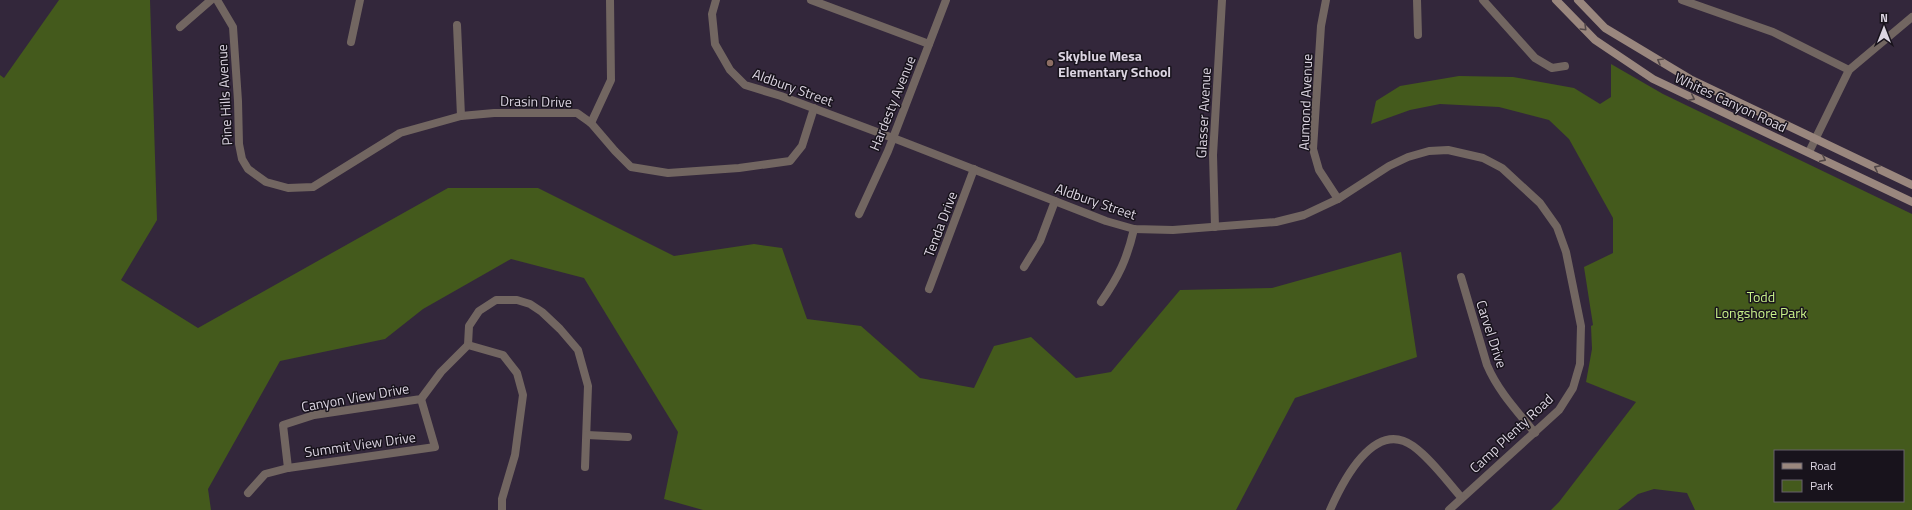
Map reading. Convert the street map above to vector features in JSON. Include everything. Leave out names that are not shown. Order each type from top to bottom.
[{"type":"main road","name":"Whites Canyon Road","points":[[1556,0],[1595,40],[1653,79],[1912,202]]},
{"type":"main road","name":"Whites Canyon Road","points":[[1578,0],[1605,28],[1690,79],[1912,185]]},
{"type":"street","points":[[180,28],[211,0]]},
{"type":"street","name":"Pine Hills Avenue","points":[[217,0],[233,27],[238,101],[239,144],[242,159],[248,169],[266,182]]},
{"type":"street","points":[[351,42],[360,0]]},
{"type":"street","points":[[591,122],[611,80],[610,0]]},
{"type":"street","name":"Aldbury Street","points":[[716,0],[712,14],[714,44],[730,70],[745,85],[814,108],[1106,221],[1134,229],[1173,230],[1276,222],[1304,215],[1338,199],[1389,166],[1408,156],[1429,151],[1448,150],[1483,158],[1502,168],[1526,189]]},
{"type":"street","points":[[811,0],[930,44]]},
{"type":"street","name":"Hardesty Avenue","points":[[859,214],[893,138],[946,0]]},
{"type":"street","name":"Glasser Avenue","points":[[1215,227],[1213,155],[1222,0]]},
{"type":"street","name":"Aumond Avenue","points":[[1326,0],[1321,26],[1314,149],[1319,170],[1338,199]]},
{"type":"street","points":[[1417,0],[1418,35]]},
{"type":"street","points":[[1483,0],[1535,58],[1552,68],[1565,66]]},
{"type":"street","points":[[1682,0],[1773,32],[1849,70]]},
{"type":"street","points":[[1809,152],[1849,70],[1912,17]]},
{"type":"street","points":[[457,25],[461,116]]},
{"type":"street","name":"Drasin Drive","points":[[266,182],[288,188],[313,187],[400,133],[461,116],[494,113],[577,113],[591,122],[615,151],[631,166],[668,173],[739,168],[790,161],[802,146],[814,108]]},
{"type":"street","name":"Tenda Drive","points":[[929,289],[974,169]]},
{"type":"street","name":"Camp Plenty Road","points":[[1449,510],[1461,497],[1559,410],[1573,388],[1580,364],[1581,326],[1566,252],[1558,227],[1540,203],[1526,189]]},
{"type":"street","points":[[1024,267],[1040,241],[1055,201]]},
{"type":"street","points":[[1101,302],[1114,284],[1126,261],[1134,229]]},
{"type":"street","name":"Carvel Drive","points":[[1461,277],[1492,378],[1507,399],[1535,432]]},
{"type":"street","points":[[502,510],[502,499],[515,455],[523,395],[517,373],[503,355],[468,345],[469,326],[479,310],[496,300],[517,300],[530,304],[542,312],[560,329],[578,350],[588,386],[585,466]]},
{"type":"street","name":"Canyon View Drive","points":[[288,468],[282,425],[314,415],[421,399],[441,372],[468,345]]},
{"type":"street","name":"Summit View Drive","points":[[248,492],[265,474],[288,468],[436,447],[421,399]]},
{"type":"street","points":[[587,435],[628,437]]},
{"type":"street","points":[[1330,510],[1337,493],[1358,460],[1372,447],[1382,441],[1397,440],[1412,445],[1423,454],[1461,497]]},
{"type":"green space","points":[[59,0],[150,0],[157,220],[121,280],[198,328],[448,188],[538,188],[674,256],[754,244],[782,248],[807,319],[861,326],[920,378],[974,388],[994,346],[1031,337],[1076,378],[1111,372],[1180,290],[1272,288],[1401,252],[1417,357],[1295,398],[1236,510],[703,510],[664,499],[678,432],[584,278],[511,259],[423,309],[385,339],[280,361],[208,489],[211,510],[0,510],[0,75],[4,78]]},
{"type":"green space","name":"Todd Longshore Park","points":[[1611,64],[1663,94],[1912,214],[1912,510],[1695,510],[1687,493],[1654,489],[1638,494],[1618,510],[1551,510],[1559,502],[1636,402],[1586,382],[1592,349],[1591,326],[1593,325],[1584,267],[1613,253],[1613,218],[1569,139],[1549,120],[1499,107],[1440,104],[1410,110],[1371,124],[1376,101],[1400,86],[1459,76],[1513,77],[1574,88],[1600,104],[1611,97]]},
{"type":"place","name":"Skyblue Mesa Elementary School","points":[[1050,63]]}]
